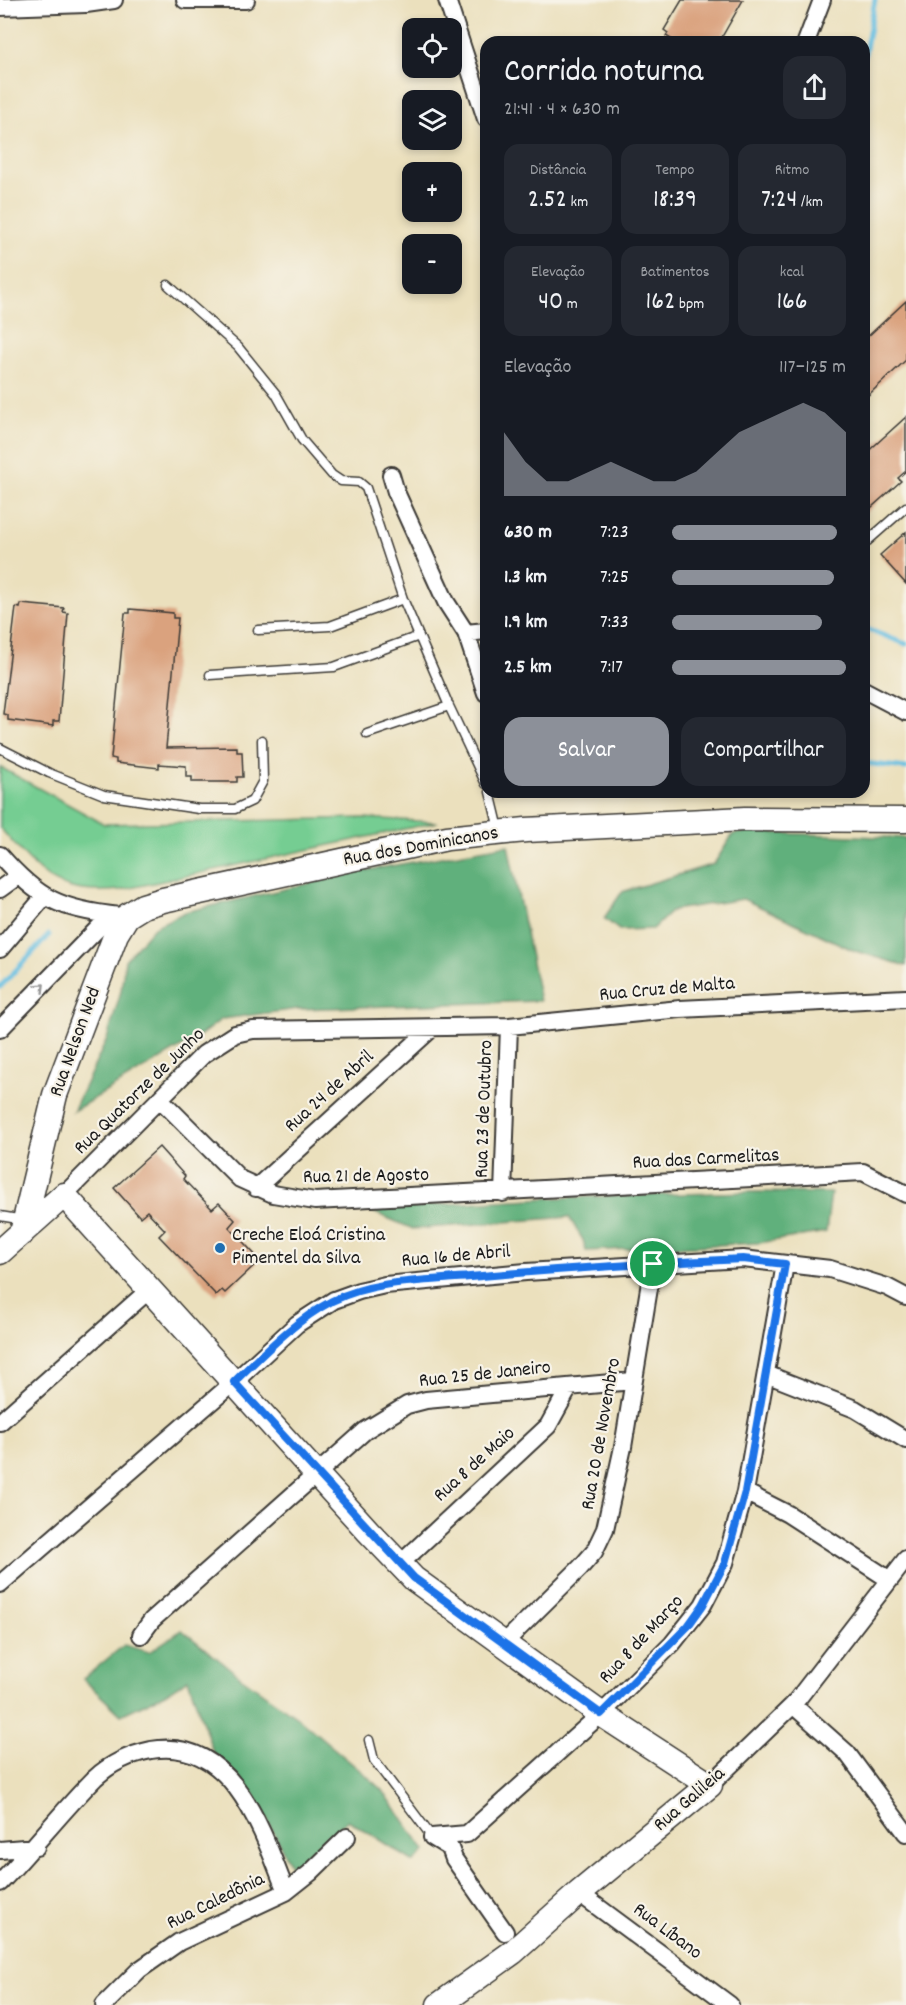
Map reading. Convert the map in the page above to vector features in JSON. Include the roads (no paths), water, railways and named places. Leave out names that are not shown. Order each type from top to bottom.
[{"type":"street","points":[[0,7],[86,4],[114,0]]},
{"type":"street","points":[[185,0],[246,0]]},
{"type":"street","points":[[447,0],[480,101]]},
{"type":"street","points":[[808,36],[822,0]]},
{"type":"street","points":[[391,475],[396,492],[443,594],[466,633],[480,675]]},
{"type":"street","points":[[466,633],[480,632]]},
{"type":"street","points":[[870,693],[906,712]]},
{"type":"street","name":"Rua dos Dominicanos","points":[[119,916],[143,906],[179,896],[447,838],[745,819],[906,820]]},
{"type":"street","points":[[0,855],[18,876],[44,897],[119,916]]},
{"type":"street","points":[[0,889],[18,876]]},
{"type":"street","points":[[0,949],[44,897]]},
{"type":"street","points":[[0,1029],[119,916]]},
{"type":"street","name":"Rua Nelson Ned","points":[[23,1227],[65,1064],[116,934],[119,916]]},
{"type":"street","name":"Rua Cruz de Malta","points":[[432,1028],[509,1026],[680,1009],[906,998]]},
{"type":"street","name":"Rua 23 de Outubro","points":[[502,1193],[509,1026]]},
{"type":"street","name":"Rua Quatorze de Junho","points":[[64,1195],[210,1049],[235,1035],[253,1030],[432,1028]]},
{"type":"street","name":"Rua 24 de Abril","points":[[256,1188],[432,1028]]},
{"type":"street","name":"Rua 21 de Agosto","points":[[160,1099],[224,1166],[256,1188],[286,1198],[315,1202],[502,1193]]},
{"type":"street","points":[[36,1172],[47,1190],[64,1195],[399,1565],[503,1644],[601,1714],[710,1785]]},
{"type":"street","name":"Rua das Carmelitas","points":[[502,1193],[863,1172],[906,1194]]},
{"type":"street","points":[[0,1252],[23,1227],[64,1195]]},
{"type":"street","name":"Rua 16 de Abril","points":[[1,1583],[314,1311],[359,1291],[385,1285],[526,1272],[743,1259],[830,1269],[854,1275],[906,1297]]},
{"type":"street","name":"Rua 20 de Novembro","points":[[503,1644],[594,1552],[605,1529],[615,1495],[653,1264]]},
{"type":"street","name":"Rua 8 de Março","points":[[432,1837],[467,1834],[601,1714],[672,1644],[703,1605],[725,1563],[745,1492],[785,1264]]},
{"type":"street","points":[[0,1422],[149,1290]]},
{"type":"street","points":[[766,1374],[855,1409],[906,1440]]},
{"type":"street","name":"Rua 25 de Janeiro","points":[[141,1635],[152,1620],[366,1430],[407,1406],[448,1396],[569,1388],[633,1381]]},
{"type":"street","name":"Rua 8 de Maio","points":[[399,1565],[548,1426],[569,1388]]},
{"type":"street","points":[[745,1492],[788,1514],[890,1580]]},
{"type":"street","name":"Rua Galileia","points":[[439,2005],[513,1952],[579,1893],[710,1785],[793,1705],[906,1559]]},
{"type":"street","points":[[793,1705],[848,1752],[903,1820]]},
{"type":"street","points":[[0,1883],[36,1847],[96,1777],[135,1753],[163,1748],[193,1753],[219,1769],[238,1789],[257,1818],[286,1892]]},
{"type":"street","name":"Rua Caledônia","points":[[104,2005],[139,1970],[179,1942],[286,1892],[310,1873],[347,1837]]},
{"type":"street","points":[[432,1837],[450,1848],[454,1858],[505,1932]]},
{"type":"street","points":[[0,1850],[36,1847]]},
{"type":"street","name":"Rua Líbano","points":[[579,1893],[729,2005]]},
{"type":"lane","points":[[168,285],[238,347],[276,394],[302,440],[332,476],[341,481],[359,482],[366,488],[403,599],[480,771]]},
{"type":"lane","points":[[870,539],[906,507]]},
{"type":"lane","points":[[258,630],[330,626],[403,599]]},
{"type":"lane","points":[[210,675],[334,668],[419,636]]},
{"type":"lane","points":[[367,734],[449,706]]},
{"type":"lane","points":[[0,748],[49,773],[104,795],[199,809],[235,809],[252,801],[263,780],[262,740]]},
{"type":"lane","points":[[491,798],[500,833]]},
{"type":"lane","points":[[0,1216],[23,1227]]},
{"type":"lane","points":[[369,1740],[374,1760],[432,1837]]},
{"type":"waterway","points":[[868,36],[875,0]]},
{"type":"waterway","points":[[870,630],[906,644]]},
{"type":"waterway","points":[[870,764],[906,768]]},
{"type":"waterway","points":[[0,987],[49,935]]},
{"type":"place","name":"Creche Eloá Cristina Pimentel da Silva","points":[[220,1248]]}]
